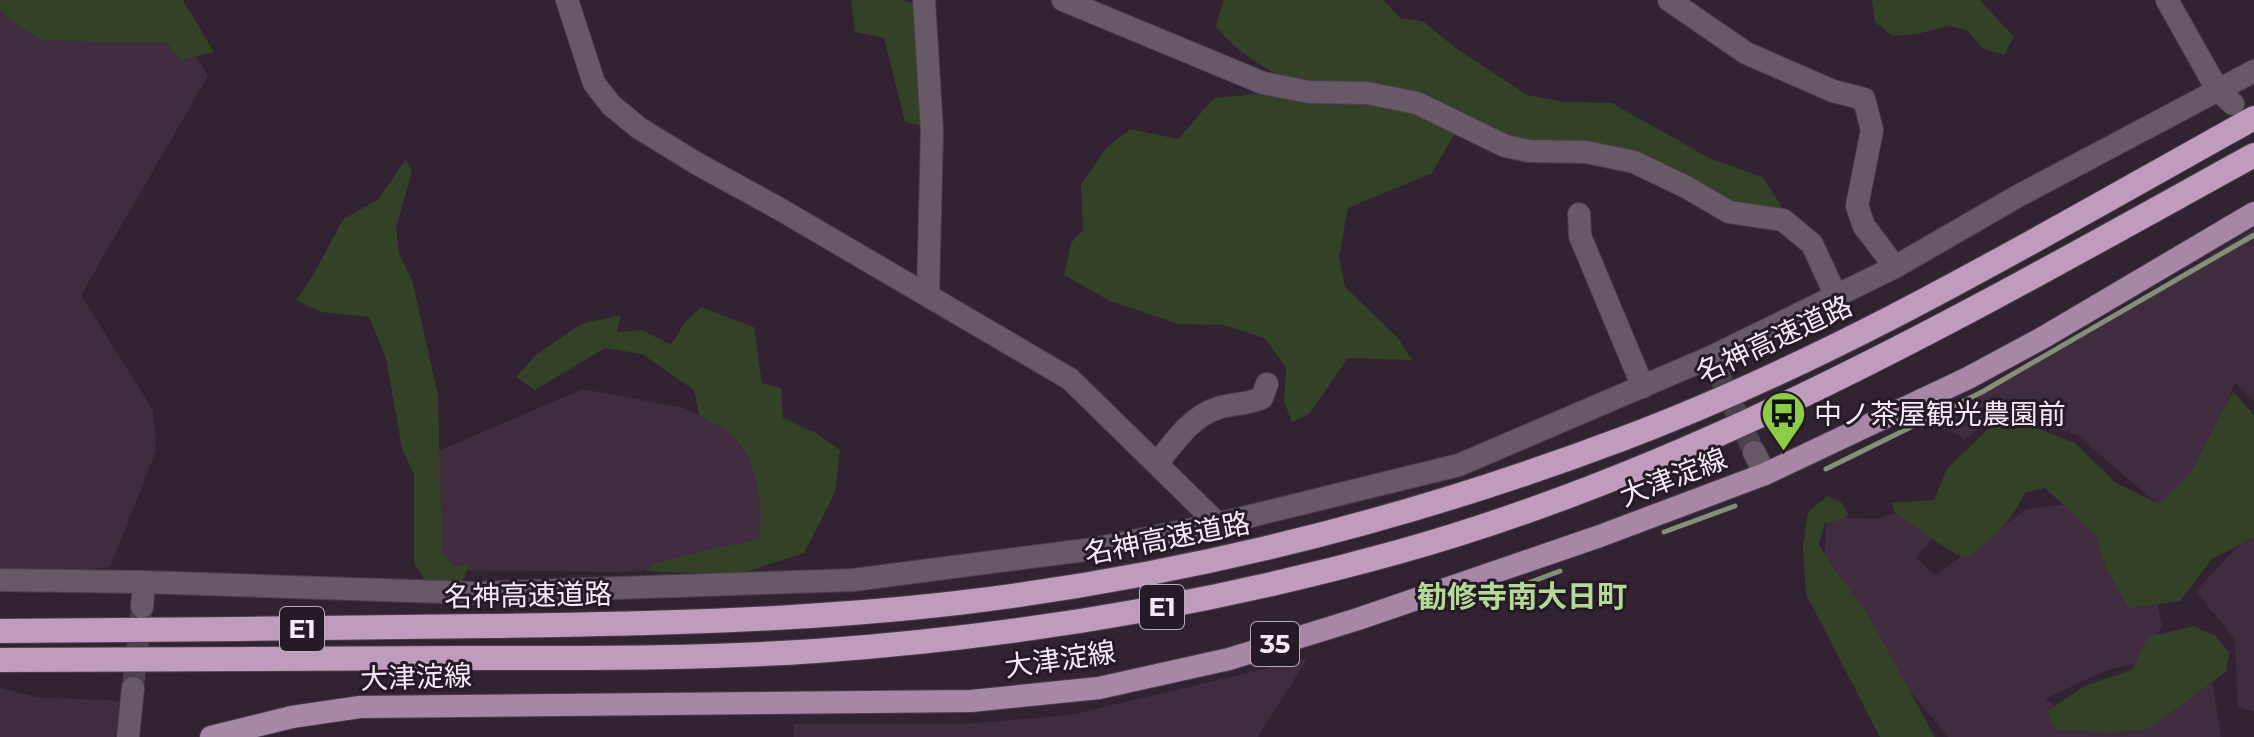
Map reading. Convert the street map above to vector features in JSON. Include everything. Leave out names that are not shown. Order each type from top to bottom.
[{"type":"highway","name":"名神高速道路","points":[[0,631],[589,625],[811,616],[954,603],[1071,587],[1256,551],[1462,495],[1577,456],[1688,412],[1834,346],[2254,118]]},
{"type":"highway","name":"E1","points":[[0,660],[573,658],[817,651],[1079,622],[1264,588],[1401,552],[1470,530],[1592,488],[1700,444],[1901,348],[2254,155]]},
{"type":"main road","name":"大津淀線","points":[[211,737],[292,717],[360,707],[971,701],[1099,688],[1229,659],[1358,619],[1615,531],[1765,474],[1968,378],[2254,213]]},
{"type":"street","points":[[567,0],[594,83],[611,105],[639,128],[1070,379],[1218,524]]},
{"type":"street","points":[[924,0],[932,131],[928,294]]},
{"type":"street","points":[[1063,0],[1263,83],[1309,92],[1367,93],[1417,103],[1505,146],[1529,151],[1586,152],[1634,162],[1729,212],[1783,220],[1812,244],[1836,296]]},
{"type":"street","points":[[1669,0],[1746,53],[1833,91],[1864,99],[1872,130],[1857,206],[1864,226],[1895,267]]},
{"type":"street","points":[[2167,0],[2225,96]]},
{"type":"street","points":[[0,580],[473,593],[853,580],[1093,549],[1218,524],[1459,465],[1643,387],[1714,365],[1836,296],[2225,96],[2254,71]]},
{"type":"street","points":[[1579,214],[1580,236],[1643,387]]},
{"type":"street","points":[[1157,463],[1193,420],[1219,408],[1246,405],[1262,398],[1267,384]]},
{"type":"street","points":[[1754,452],[1765,474]]},
{"type":"street","points":[[142,607],[144,582]]},
{"type":"street","points":[[128,737],[133,688]]},
{"type":"shaded area","points":[[0,0],[162,0],[208,76],[81,295],[153,410],[156,451],[110,567],[73,571],[0,571]]},
{"type":"shaded area","points":[[2254,229],[2254,401],[2235,383],[2195,477],[2161,507],[2077,435],[2003,411],[1965,440],[1937,422]]},
{"type":"shaded area","points":[[583,389],[684,408],[735,433],[760,471],[763,541],[636,572],[444,570],[431,524],[431,454]]},
{"type":"shaded area","points":[[2075,503],[2151,572],[2162,626],[2143,662],[2105,671],[2045,699],[2076,719],[2209,659],[2221,737],[1948,737],[1886,662],[1823,572],[1827,517],[1876,519],[1910,508],[1945,523],[1916,558],[1935,575],[2027,509]]},
{"type":"shaded area","points":[[2254,529],[2254,712],[2238,707],[2235,640],[2196,591]]},
{"type":"shaded area","points":[[1307,659],[1258,737],[794,737],[794,724],[965,724],[1070,715]]},
{"type":"shaded area","points":[[0,688],[36,697],[122,701],[115,737],[0,737]]},
{"type":"green space","points":[[0,0],[183,0],[214,52],[181,60],[167,43],[41,40],[4,16],[0,10]]},
{"type":"green space","points":[[851,0],[902,0],[920,5],[925,127],[905,122],[884,38],[855,32]]},
{"type":"green space","points":[[1223,0],[1383,0],[1400,18],[1423,21],[1454,47],[1527,95],[1564,102],[1612,103],[1709,158],[1763,177],[1784,211],[1737,208],[1645,161],[1576,160],[1479,126],[1453,136],[1432,173],[1348,208],[1339,257],[1345,287],[1398,338],[1412,360],[1348,358],[1309,414],[1292,422],[1284,401],[1286,368],[1265,338],[1223,325],[1178,324],[1110,301],[1064,275],[1071,243],[1083,230],[1081,184],[1107,147],[1130,129],[1178,139],[1214,98],[1313,92],[1261,65],[1226,38],[1216,27]]},
{"type":"green space","points":[[1872,0],[1980,0],[2014,37],[2004,55],[1983,49],[1967,30],[1948,26],[1917,34],[1892,36],[1875,22]]},
{"type":"green space","points":[[406,159],[412,171],[396,228],[399,254],[412,280],[438,395],[442,552],[452,566],[469,565],[463,580],[425,581],[414,563],[414,474],[402,449],[386,358],[369,317],[321,312],[296,300],[314,274],[343,219],[378,200]]},
{"type":"green space","points":[[701,307],[754,327],[762,383],[781,388],[783,418],[814,432],[840,450],[835,492],[804,553],[736,575],[645,571],[653,564],[759,540],[760,501],[750,461],[733,435],[699,415],[694,390],[642,354],[605,348],[535,390],[516,377],[536,355],[581,324],[621,315],[617,332],[642,330],[671,345],[684,323]]},
{"type":"green space","points":[[2233,391],[2254,415],[2254,537],[2212,559],[2180,601],[2129,608],[2106,568],[2095,534],[2045,488],[2026,492],[2000,529],[1965,558],[1937,543],[1894,512],[1892,503],[1934,500],[1947,469],[1992,425],[2017,420],[2075,443],[2116,483],[2159,504],[2190,474]]},
{"type":"green space","points":[[1827,496],[1842,503],[1848,514],[1843,520],[1825,523],[1819,544],[1832,567],[1864,608],[1935,737],[1880,737],[1806,594],[1803,546],[1808,512]]},
{"type":"green space","points":[[2194,626],[2216,636],[2229,653],[2226,672],[2148,729],[2112,732],[2057,730],[2048,711],[2084,686],[2132,670],[2148,637]]},
{"type":"waterway","points":[[1826,469],[1982,392],[2254,235]]},
{"type":"waterway","points":[[1664,532],[1735,506]]},
{"type":"waterway","points":[[1434,610],[1449,604],[1475,603],[1560,571]]},
{"type":"tunnel","points":[[1718,372],[1754,452]]},
{"type":"tunnel","points":[[133,688],[141,614]]},
{"type":"place","name":"中ノ茶屋観光農園前","points":[[1783,453]]},
{"type":"district","name":"勧修寺南大日町","points":[[1522,596]]}]
